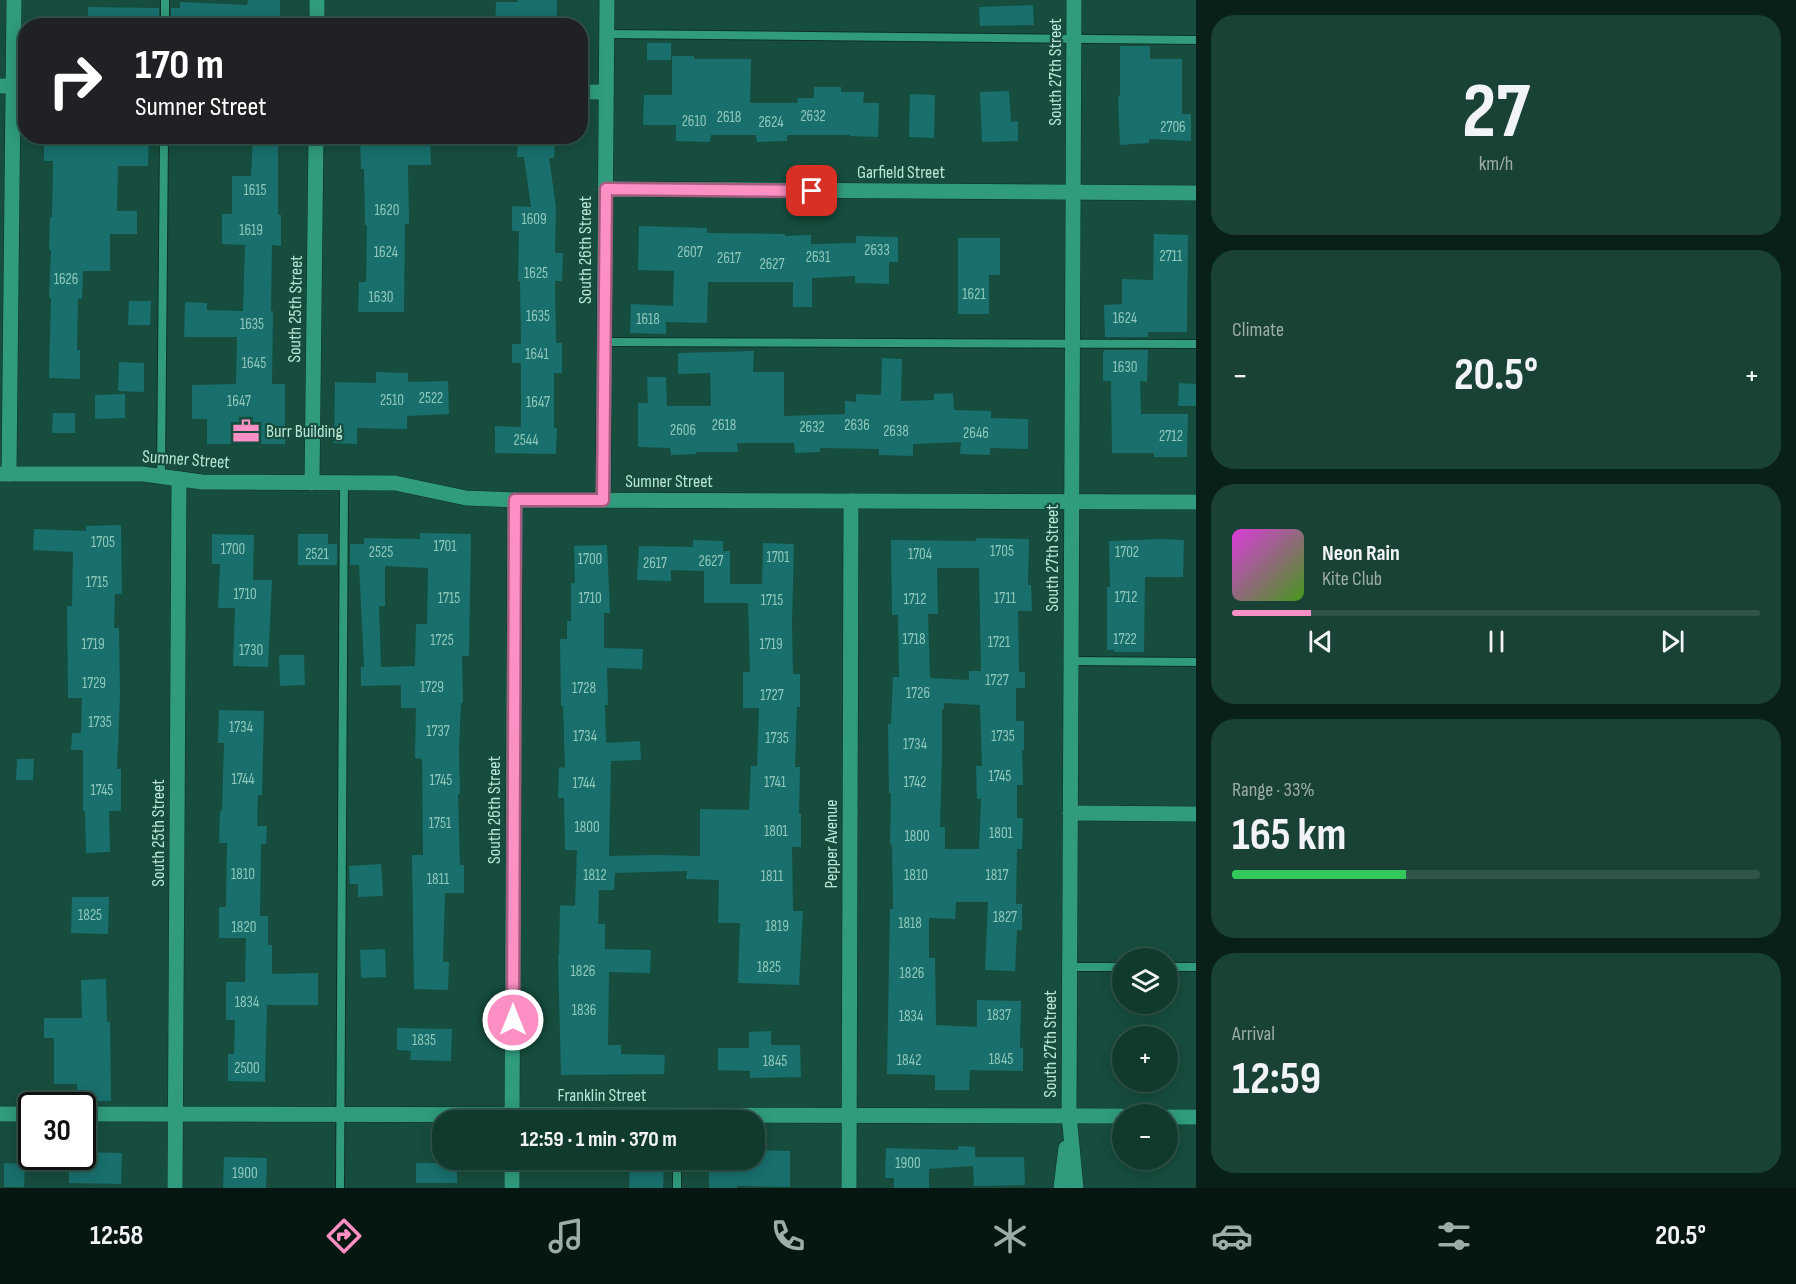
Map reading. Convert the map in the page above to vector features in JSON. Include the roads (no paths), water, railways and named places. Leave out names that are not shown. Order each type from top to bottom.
[{"type":"street","points":[[5,474],[14,0]]},
{"type":"street","points":[[317,0],[317,18]]},
{"type":"street","name":"South 26th Street","points":[[603,500],[607,0]]},
{"type":"street","name":"South 27th Street","points":[[1074,0],[1069,1115],[1076,1188]]},
{"type":"street","points":[[588,92],[606,92]]},
{"type":"street","name":"South 25th Street","points":[[312,483],[316,144]]},
{"type":"street","name":"Garfield Street","points":[[606,189],[1196,193]]},
{"type":"street","name":"Sumner Street","points":[[5,474],[143,474],[202,482],[395,483],[466,498],[515,500],[1196,502]]},
{"type":"street","name":"South 25th Street","points":[[175,1188],[178,479]]},
{"type":"street","name":"South 26th Street","points":[[512,1110],[515,500]]},
{"type":"street","name":"Pepper Avenue","points":[[849,1188],[851,501]]},
{"type":"street","points":[[1070,813],[1196,814]]},
{"type":"street","points":[[0,1114],[18,1114]]},
{"type":"street","name":"Franklin Street","points":[[96,1114],[432,1117]]},
{"type":"street","name":"South 27th Street","points":[[1061,1188],[1069,1115]]},
{"type":"street","name":"Franklin Street","points":[[765,1116],[1112,1116]]},
{"type":"street","points":[[1178,1117],[1196,1117]]},
{"type":"street","points":[[512,1170],[512,1188]]},
{"type":"lane","points":[[165,0],[165,18]]},
{"type":"lane","points":[[606,33],[1196,39]]},
{"type":"lane","points":[[161,476],[164,144]]},
{"type":"lane","points":[[604,342],[1196,344]]},
{"type":"lane","points":[[340,1188],[344,483]]},
{"type":"lane","points":[[1071,661],[1196,662]]},
{"type":"lane","points":[[1069,967],[1112,967]]},
{"type":"lane","points":[[1178,967],[1196,968]]},
{"type":"lane","points":[[677,1170],[677,1188]]},
{"type":"place","name":"Burr Building","points":[[246,431]]}]
